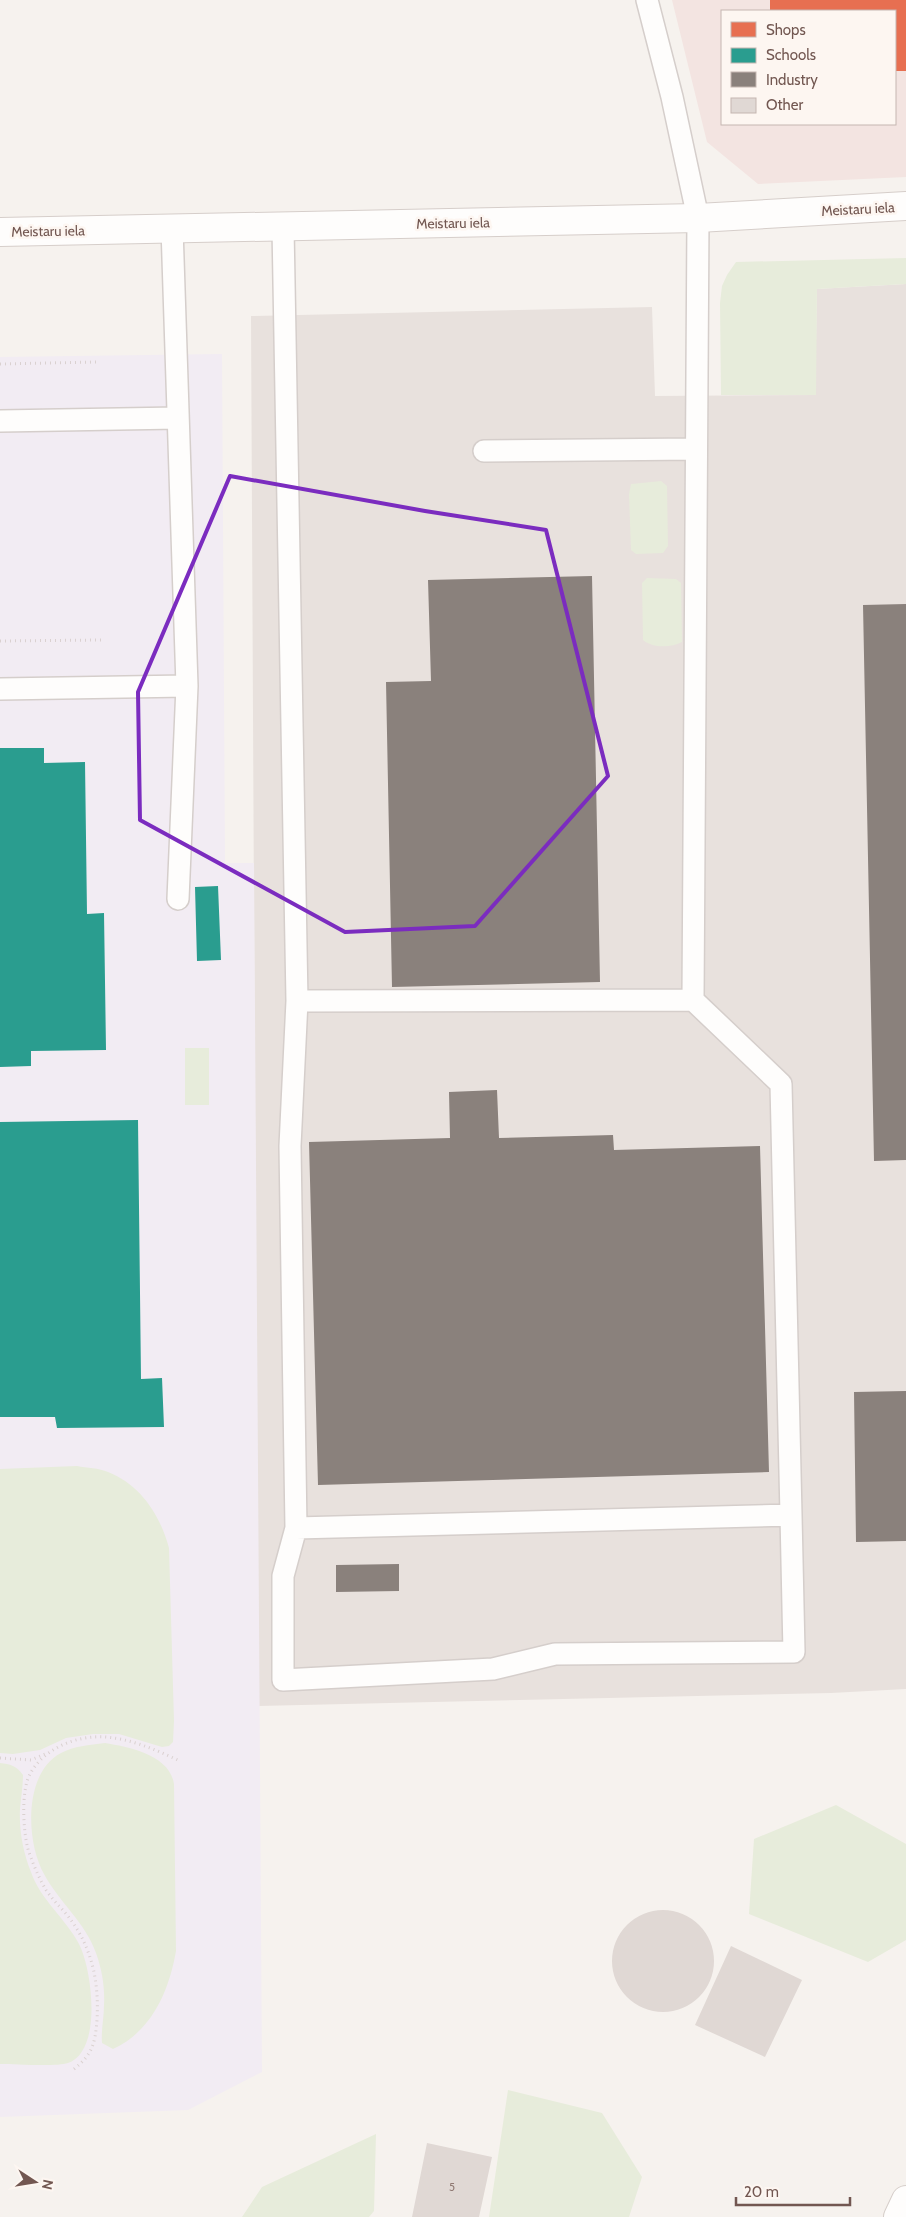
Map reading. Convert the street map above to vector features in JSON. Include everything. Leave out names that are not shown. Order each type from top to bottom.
[{"type":"street","name":"Meistaru iela","points":[[0,232],[698,218],[906,206]]},
{"type":"street","points":[[898,2217],[906,2200]]},
{"type":"lane","points":[[647,0],[672,97],[698,218],[693,1000]]},
{"type":"lane","points":[[283,227],[297,1001],[290,1146],[296,1528],[283,1576],[283,1680],[493,1669],[555,1654],[794,1652],[781,1084],[693,1000],[297,1001]]},
{"type":"lane","points":[[172,228],[187,686],[178,899]]},
{"type":"lane","points":[[0,421],[178,418]]},
{"type":"lane","points":[[484,451],[696,449]]},
{"type":"lane","points":[[0,689],[187,686]]},
{"type":"lane","points":[[296,1528],[791,1515]]},
{"type":"path","points":[[0,364],[96,362]]},
{"type":"path","points":[[0,641],[101,640]]},
{"type":"path","points":[[74,2069],[87,2059],[93,2046],[98,1998],[95,1970],[84,1942],[72,1921],[46,1890],[28,1848],[24,1818],[30,1774],[42,1758],[62,1745],[81,1739],[104,1737],[150,1747],[180,1761]]},
{"type":"path","points":[[0,1758],[31,1760],[50,1752]]},
{"type":"highlighted area","points":[[230,476],[425,511],[546,530],[608,776],[475,926],[345,932],[140,820],[138,692]]},
{"type":"shaded area","points":[[672,0],[906,0],[906,177],[758,184],[707,142]]},
{"type":"shaded area","points":[[906,284],[906,1689],[831,1693],[258,1706],[251,316],[652,307],[655,396],[815,395],[817,289]]},
{"type":"shaded area","points":[[222,354],[225,863],[254,863],[262,2072],[188,2110],[0,2117],[0,357]]},
{"type":"green space","points":[[906,258],[906,284],[817,289],[816,395],[721,395],[720,303],[722,286],[736,262]]},
{"type":"green space","points":[[661,481],[667,486],[668,546],[663,553],[636,554],[631,550],[629,494],[631,484]]},
{"type":"green space","points":[[647,578],[676,579],[681,583],[682,642],[662,646],[651,645],[643,640],[642,583]]},
{"type":"green space","points":[[185,1048],[209,1048],[209,1105],[185,1105]]},
{"type":"green space","points":[[77,1466],[104,1471],[130,1485],[148,1502],[165,1536],[169,1548],[173,1742],[169,1746],[162,1747],[119,1734],[93,1734],[66,1738],[40,1750],[13,1754],[0,1753],[0,1469]]},
{"type":"green space","points":[[105,1743],[136,1750],[157,1759],[171,1774],[174,1784],[176,1951],[173,1966],[163,1995],[148,2021],[127,2041],[113,2049],[102,2043],[104,1992],[96,1953],[79,1922],[44,1874],[38,1860],[31,1827],[34,1792],[40,1776],[49,1763],[61,1753],[71,1749]]},
{"type":"green space","points":[[0,1763],[13,1766],[23,1775],[20,1825],[28,1864],[40,1891],[74,1935],[84,1956],[88,1971],[92,2008],[90,2027],[86,2043],[79,2055],[68,2063],[45,2065],[0,2064]]},
{"type":"green space","points":[[836,1805],[906,1844],[906,1940],[868,1962],[749,1914],[754,1839]]},
{"type":"green space","points":[[508,2090],[602,2113],[642,2177],[629,2217],[489,2217]]},
{"type":"green space","points":[[376,2134],[374,2211],[369,2217],[242,2217],[262,2187]]},
{"type":"building: Shops","points":[[770,0],[906,0],[906,71],[896,71],[896,10],[770,10]]},
{"type":"building: Schools","points":[[0,748],[44,748],[44,763],[85,762],[87,914],[104,913],[106,1050],[31,1051],[31,1066],[0,1067]]},
{"type":"building: Schools","points":[[218,886],[221,960],[197,961],[195,887]]},
{"type":"building: Schools","points":[[138,1120],[141,1379],[162,1378],[164,1427],[57,1428],[55,1417],[0,1417],[0,1122]]},
{"type":"building: Industry","points":[[592,576],[600,982],[392,987],[386,682],[431,681],[428,580]]},
{"type":"building: Industry","points":[[906,604],[906,1160],[874,1161],[863,605]]},
{"type":"building: Industry","points":[[497,1090],[499,1138],[613,1135],[614,1150],[760,1146],[769,1472],[318,1485],[309,1142],[450,1138],[449,1092]]},
{"type":"building: Industry","points":[[906,1391],[906,1541],[856,1542],[854,1392]]},
{"type":"building: Industry","points":[[399,1564],[399,1591],[336,1592],[336,1565]]},
{"type":"building: Other","points":[[663,1910],[682,1914],[699,1925],[710,1942],[714,1961],[710,1980],[699,1997],[682,2008],[663,2012],[644,2008],[627,1997],[616,1980],[612,1961],[616,1942],[627,1925],[644,1914]]},
{"type":"building: Other","points":[[731,1946],[802,1980],[765,2057],[695,2025]]},
{"type":"building: Other","points":[[427,2143],[492,2157],[479,2217],[412,2217]]}]
